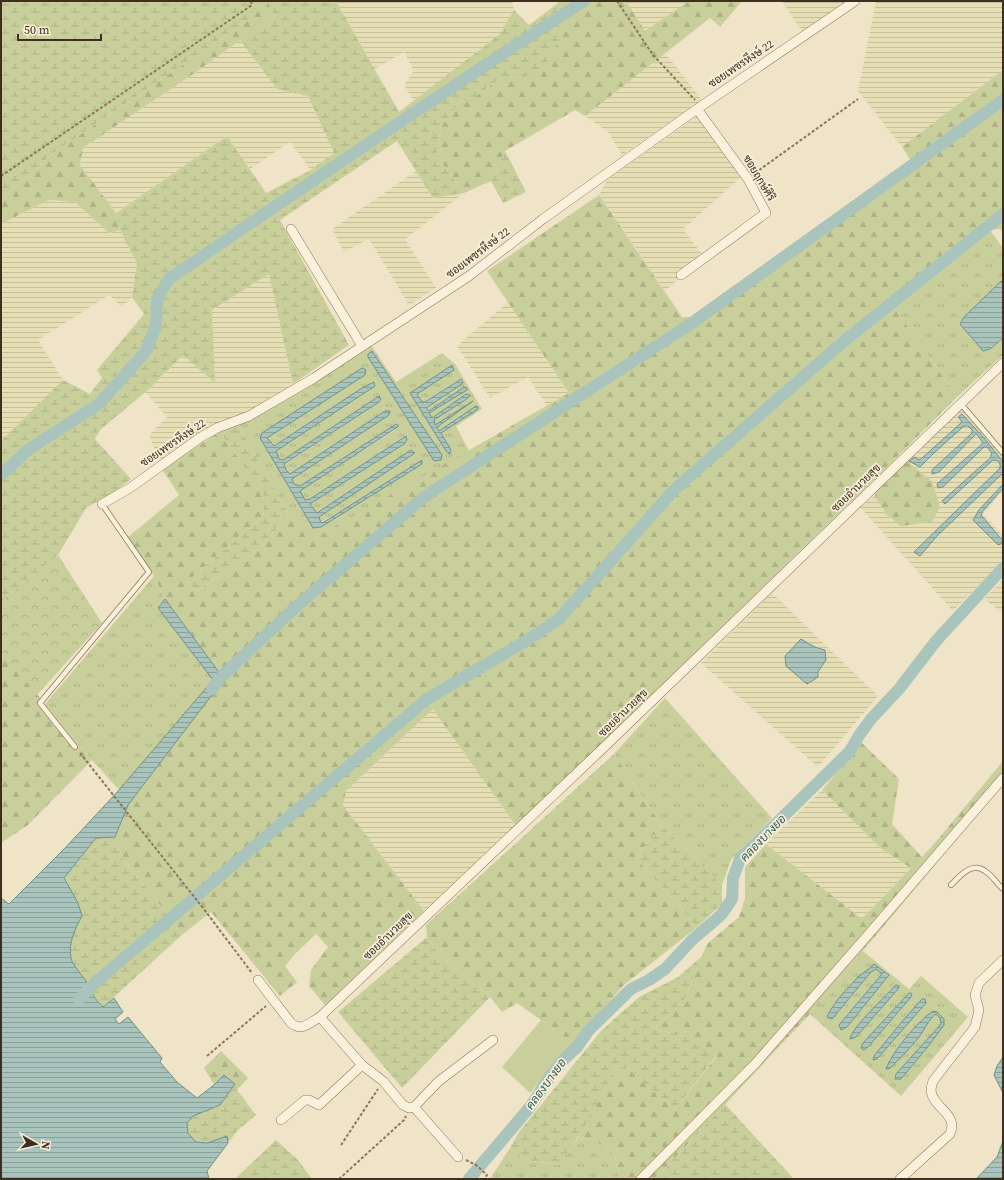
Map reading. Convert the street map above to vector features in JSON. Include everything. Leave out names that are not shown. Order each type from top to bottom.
[{"type":"street","name":"ซอยเพชรหึงษ์ 22","points":[[102,504],[130,488],[201,437],[217,428],[249,416],[314,378],[469,276],[543,219],[699,108],[855,1]]},
{"type":"street","name":"ซอยฤกษ์ศิริ","points":[[681,275],[766,213],[748,179],[699,108]]},
{"type":"street","points":[[291,229],[362,346]]},
{"type":"street","name":"ซอยอำนวยสุข","points":[[258,980],[291,1023],[296,1027],[302,1028],[320,1017],[593,758],[1003,362]]},
{"type":"street","points":[[641,1179],[755,1064],[1003,778]]},
{"type":"street","points":[[900,1179],[950,1134],[953,1127],[951,1120],[933,1097],[931,1090],[933,1081],[975,1026],[978,1010],[975,995],[979,983],[1003,960]]},
{"type":"street","points":[[320,1017],[362,1065],[384,1081],[402,1105],[411,1107],[458,1157]]},
{"type":"street","points":[[411,1107],[439,1081],[493,1040]]},
{"type":"street","points":[[281,1120],[305,1100],[309,1100],[319,1105],[362,1065]]},
{"type":"lane","points":[[961,404],[1003,452]]},
{"type":"lane","points":[[75,747],[40,703],[149,572],[102,504]]},
{"type":"lane","points":[[951,885],[962,873],[970,869],[979,868],[986,871],[1003,889]]},
{"type":"path","points":[[1,176],[252,4],[251,1]]},
{"type":"path","points":[[617,1],[653,55],[699,108]]},
{"type":"path","points":[[748,179],[858,99]]},
{"type":"path","points":[[75,747],[203,908],[241,960],[258,980]]},
{"type":"path","points":[[207,1056],[273,1000]]},
{"type":"path","points":[[341,1145],[384,1081]]},
{"type":"path","points":[[339,1179],[404,1120],[411,1107]]},
{"type":"path","points":[[471,1162],[487,1175],[484,1179]]},
{"type":"shaded area","points":[[336,1],[512,1],[514,10],[500,34],[414,101],[404,85],[414,71],[404,52],[375,69]]},
{"type":"shaded area","points":[[622,1],[689,1],[645,32],[628,4]]},
{"type":"shaded area","points":[[782,1],[849,1],[803,33]]},
{"type":"shaded area","points":[[876,1],[1003,1],[1003,70],[902,147],[858,91]]},
{"type":"shaded area","points":[[240,40],[277,89],[308,96],[334,153],[311,170],[290,142],[250,169],[227,136],[116,213],[80,165],[83,148],[199,70]]},
{"type":"shaded area","points":[[665,53],[702,100],[622,155],[608,132],[585,116]]},
{"type":"shaded area","points":[[703,112],[747,172],[683,229],[704,257],[665,291],[599,195],[608,179]]},
{"type":"shaded area","points":[[416,171],[433,198],[464,193],[405,239],[436,288],[409,305],[369,239],[344,252],[332,229]]},
{"type":"shaded area","points":[[49,200],[75,202],[109,233],[120,230],[137,263],[132,297],[122,307],[109,295],[38,340],[63,380],[1,441],[1,224]]},
{"type":"shaded area","points":[[269,274],[293,384],[238,425],[220,432],[162,469],[149,435],[167,417],[145,392],[184,355],[215,382],[212,310]]},
{"type":"shaded area","points":[[508,302],[569,393],[547,406],[528,377],[490,398],[457,346]]},
{"type":"shaded area","points":[[963,404],[1003,457],[1003,462],[975,428],[962,422],[919,460],[913,458],[909,461],[921,467],[964,426],[968,426],[972,430],[972,433],[932,470],[939,472],[976,434],[983,443],[937,484],[938,488],[943,487],[984,447],[987,447],[993,453],[945,504],[993,460],[998,461],[1000,464],[1000,468],[915,552],[920,556],[937,536],[1003,473],[1003,484],[979,510],[973,520],[1003,541],[1003,561],[953,611],[860,507],[875,496],[886,514],[902,464]]},
{"type":"shaded area","points":[[1003,488],[1003,491],[983,514],[1003,535],[1003,541],[981,515]]},
{"type":"shaded area","points":[[1003,580],[1003,613],[984,599]]},
{"type":"shaded area","points":[[772,593],[878,696],[818,767],[701,663]],"holes":[[[801,639],[825,650],[826,660],[818,674],[806,684],[785,656]]]},
{"type":"shaded area","points":[[433,709],[516,826],[424,911],[343,805],[346,791]]},
{"type":"shaded area","points":[[822,790],[880,848],[911,868],[862,919],[766,844]]},
{"type":"green space","points":[[1,1],[260,1],[247,21],[53,153],[1,200]]},
{"type":"green space","points":[[260,1],[267,1],[275,15],[199,70],[83,148],[80,165],[116,213],[120,230],[109,233],[75,202],[49,200],[1,224],[1,200],[53,153],[247,21]]},
{"type":"green space","points":[[267,1],[336,1],[399,112],[500,34],[514,10],[529,25],[558,3],[560,39],[541,73],[521,77],[501,78],[476,96],[460,102],[441,126],[437,156],[464,193],[433,198],[397,141],[280,220],[349,345],[293,384],[269,274],[212,310],[215,383],[183,355],[149,389],[100,430],[95,439],[131,479],[111,494],[86,508],[58,555],[1,600],[1,441],[63,380],[90,394],[102,378],[97,370],[144,314],[132,297],[137,263],[120,230],[116,213],[227,136],[266,193],[311,170],[334,153],[308,96],[277,89],[240,40],[274,15]]},
{"type":"green space","points":[[557,1],[622,1],[628,4],[645,31],[689,1],[742,1],[720,27],[710,18],[585,116],[575,110],[505,151],[491,181],[464,193],[437,156],[441,126],[460,102],[476,96],[501,78],[521,77],[558,4]]},
{"type":"green space","points":[[1003,70],[1003,213],[894,307],[957,397],[893,461],[516,826],[433,709],[346,791],[343,805],[424,911],[325,1005],[309,986],[311,970],[328,947],[316,934],[285,966],[297,982],[280,996],[211,912],[183,934],[123,859],[115,837],[128,805],[224,679],[165,599],[154,576],[128,537],[179,495],[162,469],[220,432],[266,497],[263,516],[188,581],[196,592],[258,550],[289,515],[313,539],[569,393],[487,271],[599,195],[682,317],[690,317],[911,161],[902,147]]},
{"type":"green space","points":[[505,151],[526,192],[503,203],[491,181]]},
{"type":"green space","points":[[1003,213],[1003,233],[1000,229],[990,230],[1003,248],[1003,283],[1001,281],[990,349],[1003,338],[1003,355],[957,397],[894,307]]},
{"type":"green space","points":[[371,345],[396,382],[442,353],[455,364],[482,409],[456,426],[469,451],[312,540],[289,515],[238,425]],"holes":[[[372,351],[442,455],[441,460],[434,460],[368,357],[368,354]],[[452,365],[417,394],[422,402],[425,402],[458,380],[461,379],[463,382],[458,387],[426,408],[428,412],[464,387],[467,390],[429,413],[432,418],[466,394],[470,395],[468,398],[434,420],[435,425],[465,407],[437,427],[439,431],[476,406],[478,407],[441,433],[446,451],[411,393]],[[364,375],[266,438],[273,446],[362,388],[374,383],[375,386],[276,451],[279,459],[283,460],[379,396],[379,402],[284,465],[290,474],[385,411],[389,415],[292,479],[294,484],[300,486],[396,424],[395,430],[299,491],[305,500],[310,499],[405,436],[407,440],[404,444],[310,504],[316,513],[411,451],[415,453],[318,517],[320,523],[422,464],[321,527],[313,528],[262,433]]]},
{"type":"green space","points":[[238,425],[289,515],[258,550],[196,592],[188,581],[263,516],[265,497],[220,432]]},
{"type":"green space","points":[[909,463],[932,481],[940,507],[932,522],[901,526],[886,514],[875,496],[876,488],[902,464]]},
{"type":"green space","points":[[58,555],[102,623],[37,695],[1,651],[1,600]]},
{"type":"green space","points":[[154,576],[165,599],[158,608],[214,680],[119,790],[45,704]]},
{"type":"green space","points":[[1,651],[92,760],[28,825],[1,843]]},
{"type":"green space","points":[[665,698],[772,818],[731,860],[722,885],[661,825],[614,754]]},
{"type":"green space","points":[[862,743],[899,779],[892,824],[922,857],[1003,761],[1003,784],[810,1014],[655,1179],[619,1179],[615,1157],[595,1140],[578,1138],[615,1071],[629,1068],[653,1091],[675,1109],[717,1056],[688,1037],[654,1029],[685,999],[708,943],[739,917],[745,898],[745,867],[766,844],[862,919],[911,868],[880,848],[822,790]]},
{"type":"green space","points":[[614,754],[661,825],[636,858],[685,913],[696,928],[624,985],[573,1043],[517,1003],[502,1012],[490,997],[440,956],[427,937],[426,925]]},
{"type":"green space","points":[[661,825],[722,885],[722,904],[696,928],[685,913],[636,858]]},
{"type":"green space","points":[[115,837],[123,859],[183,934],[103,1007],[71,958],[71,942],[82,916],[64,878],[96,838]]},
{"type":"green space","points":[[427,937],[440,956],[490,997],[402,1088],[338,1012]]},
{"type":"green space","points":[[863,951],[909,989],[921,976],[968,1017],[901,1096],[810,1014]],"holes":[[[874,964],[889,974],[847,1027],[882,974],[876,969],[871,972],[832,1019],[861,975]],[[896,985],[899,986],[899,988],[856,1037],[851,1035],[859,1024]],[[922,999],[926,1003],[877,1059],[873,1060],[874,1056]],[[933,1011],[944,1019],[944,1025],[901,1079],[896,1079],[941,1023],[940,1018],[936,1014],[931,1018],[920,1035],[889,1069],[927,1016]]]},
{"type":"green space","points":[[701,957],[685,999],[654,1029],[688,1037],[717,1055],[675,1109],[653,1091],[629,1068],[615,1071],[582,1131],[559,1165],[525,1160],[510,1148],[519,1132],[601,1031],[639,997],[678,977]]},
{"type":"green space","points":[[541,1020],[573,1043],[530,1093],[502,1067]]},
{"type":"green space","points":[[221,1051],[248,1078],[237,1090],[235,1084],[224,1075],[214,1085],[204,1068]]},
{"type":"green space","points":[[235,1084],[237,1090],[256,1115],[238,1130],[228,1143],[227,1136],[207,1143],[196,1142],[188,1133],[186,1123],[193,1116],[220,1105]]},
{"type":"green space","points":[[725,1104],[794,1179],[655,1179]]},
{"type":"green space","points":[[578,1138],[595,1140],[615,1157],[619,1179],[490,1179],[510,1148],[525,1160],[559,1165]]},
{"type":"green space","points":[[276,1140],[298,1160],[312,1179],[235,1179]]},
{"type":"water","points":[[1001,281],[1003,283],[1003,338],[990,349],[983,351],[960,324],[964,317]]},
{"type":"water","points":[[372,351],[442,455],[441,460],[434,461],[368,357],[368,354]]},
{"type":"water","points":[[452,365],[454,370],[417,394],[422,402],[425,402],[461,379],[463,382],[462,384],[426,408],[429,411],[464,387],[467,388],[467,390],[429,413],[432,418],[466,394],[470,395],[468,398],[434,420],[435,425],[473,401],[437,427],[439,431],[476,406],[478,407],[478,409],[441,433],[451,450],[450,454],[446,451],[410,393]]},
{"type":"water","points":[[362,368],[366,370],[365,375],[267,438],[274,446],[362,388],[374,382],[375,386],[276,451],[279,459],[283,460],[379,396],[381,399],[379,402],[284,464],[286,470],[290,474],[385,411],[390,411],[389,415],[292,479],[294,484],[300,486],[396,424],[399,426],[300,491],[305,500],[310,499],[406,436],[407,440],[404,444],[310,504],[317,513],[411,450],[415,453],[319,517],[321,523],[324,522],[422,460],[422,464],[321,527],[313,528],[260,438],[262,433]]},
{"type":"water","points":[[962,414],[985,439],[1003,462],[1003,473],[937,536],[920,556],[914,552],[1000,468],[998,461],[993,460],[945,504],[942,501],[990,458],[992,453],[987,447],[984,447],[943,487],[938,488],[937,484],[983,443],[979,437],[976,434],[939,472],[932,474],[932,470],[972,433],[972,430],[968,426],[964,426],[920,467],[909,461],[915,457],[919,460],[922,458],[962,422],[959,416]]},
{"type":"water","points":[[1003,484],[1003,488],[981,515],[1003,541],[998,545],[973,520],[979,510]]},
{"type":"water","points":[[165,599],[224,679],[128,805],[115,837],[96,838],[64,878],[78,903],[82,916],[73,936],[70,953],[72,961],[88,984],[94,996],[103,1007],[114,998],[123,1012],[115,1019],[119,1024],[128,1017],[162,1058],[160,1062],[177,1082],[197,1098],[224,1075],[235,1084],[220,1105],[193,1116],[187,1123],[188,1133],[196,1142],[207,1143],[227,1136],[228,1143],[207,1171],[209,1179],[1,1179],[1,898],[9,904],[66,847],[119,790],[213,680],[158,608]]},
{"type":"water","points":[[801,639],[815,647],[825,650],[826,660],[818,672],[818,677],[807,684],[786,666],[785,656]]},
{"type":"water","points":[[874,964],[889,975],[847,1027],[841,1030],[839,1025],[882,974],[876,969],[871,972],[832,1019],[827,1017],[837,1000],[859,976]]},
{"type":"water","points":[[896,985],[899,986],[899,988],[856,1037],[850,1039],[856,1027]]},
{"type":"water","points":[[909,993],[912,995],[911,997],[868,1047],[864,1050],[861,1048],[863,1043]]},
{"type":"water","points":[[922,999],[925,999],[926,1003],[877,1059],[873,1060],[874,1056]]},
{"type":"water","points":[[933,1011],[937,1012],[944,1019],[944,1025],[901,1079],[895,1079],[896,1074],[941,1024],[940,1018],[936,1014],[933,1016],[919,1037],[889,1069],[886,1069],[889,1062],[906,1037]]},
{"type":"water","points":[[1003,1057],[1003,1093],[994,1075],[997,1066]]},
{"type":"water","points":[[1003,1141],[1003,1179],[976,1179],[997,1157]]},
{"type":"waterway","points":[[1,475],[29,449],[99,404],[146,351],[156,326],[157,299],[169,279],[375,138],[584,1]]},
{"type":"waterway","points":[[212,689],[220,678],[297,606],[424,497],[692,323],[1003,100]]},
{"type":"waterway","points":[[79,999],[97,981],[427,699],[529,639],[559,619],[674,490],[843,342],[1003,214]]},
{"type":"waterway","name":"คลองบางยอ","points":[[469,1179],[530,1107],[551,1075],[563,1060],[577,1047],[589,1030],[631,989],[649,980],[665,969],[692,940],[721,915],[732,899],[733,878],[740,859],[850,751],[871,719],[899,689],[936,641],[1003,568]]}]
